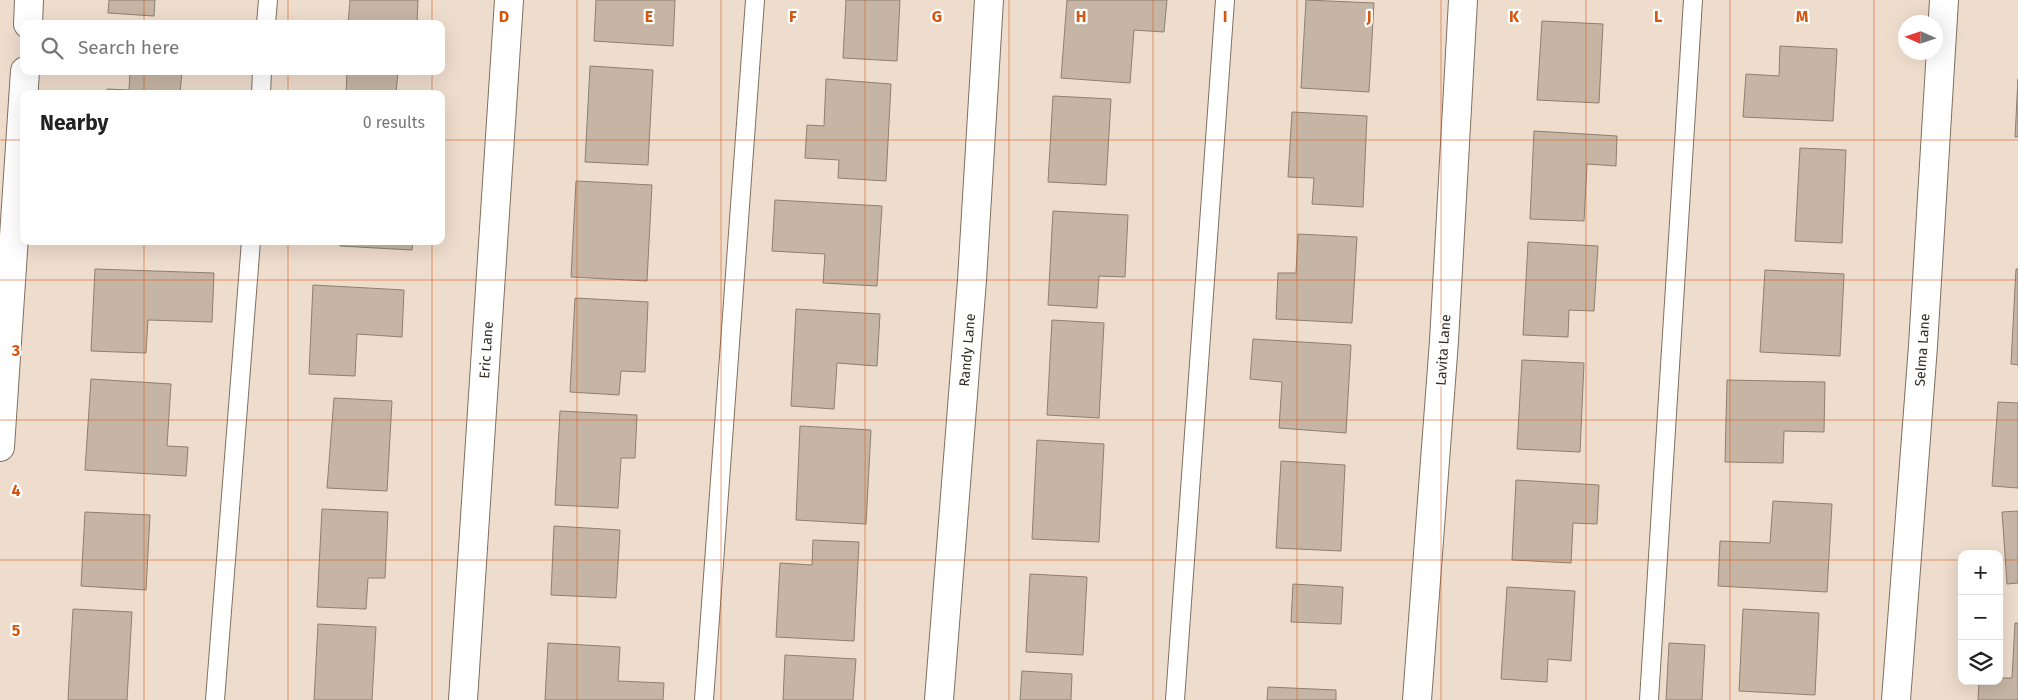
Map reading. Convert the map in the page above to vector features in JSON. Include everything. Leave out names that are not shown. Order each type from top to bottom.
[{"type":"street","points":[[28,20],[30,0]]},
{"type":"street","name":"Eric Lane","points":[[463,700],[509,0]]},
{"type":"street","name":"Randy Lane","points":[[939,700],[972,280],[989,0]]},
{"type":"street","name":"Lavita Lane","points":[[1417,700],[1444,341],[1463,0]]},
{"type":"street","name":"Selma Lane","points":[[1896,700],[1923,346],[1944,0]]},
{"type":"street","points":[[24,90],[25,75]]},
{"type":"street","points":[[0,447],[20,146]]},
{"type":"lane","points":[[266,20],[268,0]]},
{"type":"lane","points":[[704,700],[755,0]]},
{"type":"lane","points":[[1175,700],[1225,0]]},
{"type":"lane","points":[[1649,700],[1693,0]]},
{"type":"lane","points":[[261,90],[262,75]]},
{"type":"lane","points":[[215,700],[250,245]]},
{"type":"building","points":[[109,0],[155,0],[154,16],[108,13]]},
{"type":"building","points":[[350,0],[418,0],[417,20],[348,20]]},
{"type":"building","points":[[596,0],[675,0],[673,46],[594,41]]},
{"type":"building","points":[[846,0],[900,0],[897,61],[843,58]]},
{"type":"building","points":[[1067,0],[1167,0],[1164,32],[1134,30],[1130,83],[1061,78]]},
{"type":"building","points":[[1306,0],[1374,3],[1369,92],[1301,88]]},
{"type":"building","points":[[1542,21],[1603,24],[1599,103],[1537,100]]},
{"type":"building","points":[[1780,46],[1837,49],[1833,121],[1743,117],[1746,74],[1779,76]]},
{"type":"building","points":[[590,66],[653,70],[648,165],[585,162]]},
{"type":"building","points":[[130,75],[182,75],[180,90],[129,90]]},
{"type":"building","points":[[347,75],[398,75],[396,90],[346,90]]},
{"type":"building","points":[[826,79],[891,84],[886,181],[838,178],[839,160],[805,158],[807,125],[824,126]]},
{"type":"building","points":[[2018,79],[2018,137],[2015,137]]},
{"type":"building","points":[[1053,96],[1111,99],[1106,185],[1048,182]]},
{"type":"building","points":[[1292,112],[1367,116],[1363,207],[1312,204],[1314,178],[1288,177]]},
{"type":"building","points":[[1534,131],[1617,136],[1616,166],[1587,164],[1584,221],[1530,219]]},
{"type":"building","points":[[1800,148],[1846,150],[1842,243],[1795,241]]},
{"type":"building","points":[[576,181],[652,185],[647,281],[571,277]]},
{"type":"building","points":[[775,200],[882,206],[877,286],[823,283],[825,254],[772,251]]},
{"type":"building","points":[[1053,211],[1128,215],[1125,277],[1099,276],[1097,308],[1048,305]]},
{"type":"building","points":[[1298,234],[1357,237],[1352,323],[1276,319],[1278,273],[1296,273]]},
{"type":"building","points":[[1528,242],[1598,246],[1594,311],[1569,310],[1568,337],[1523,335]]},
{"type":"building","points":[[340,245],[413,245],[412,250]]},
{"type":"building","points":[[95,269],[214,273],[212,322],[148,320],[146,353],[91,351]]},
{"type":"building","points":[[2016,269],[2018,269],[2018,365],[2011,364]]},
{"type":"building","points":[[1765,270],[1844,274],[1840,356],[1760,352]]},
{"type":"building","points":[[313,285],[404,290],[402,337],[357,334],[355,376],[309,374]]},
{"type":"building","points":[[575,298],[648,302],[645,372],[621,371],[619,395],[570,392]]},
{"type":"building","points":[[796,309],[880,314],[877,366],[837,363],[834,409],[791,406]]},
{"type":"building","points":[[1052,320],[1104,323],[1099,418],[1047,415]]},
{"type":"building","points":[[1253,339],[1351,345],[1346,433],[1279,428],[1282,382],[1250,379]]},
{"type":"building","points":[[1522,360],[1584,363],[1580,452],[1517,449]]},
{"type":"building","points":[[91,379],[171,384],[167,446],[188,447],[186,476],[85,470]]},
{"type":"building","points":[[1727,380],[1825,382],[1824,432],[1784,431],[1783,463],[1725,462]]},
{"type":"building","points":[[334,398],[392,401],[387,491],[327,488]]},
{"type":"building","points":[[1998,402],[2018,403],[2018,488],[1992,486]]},
{"type":"building","points":[[560,411],[637,415],[635,458],[621,458],[618,508],[555,505]]},
{"type":"building","points":[[800,426],[871,430],[866,524],[796,520]]},
{"type":"building","points":[[1037,440],[1104,444],[1099,542],[1032,539]]},
{"type":"building","points":[[1281,461],[1345,465],[1341,551],[1276,548]]},
{"type":"building","points":[[1516,480],[1599,485],[1597,524],[1573,523],[1571,563],[1512,560]]},
{"type":"building","points":[[1773,501],[1832,504],[1827,592],[1718,586],[1720,541],[1770,543]]},
{"type":"building","points":[[322,509],[388,512],[385,578],[368,578],[366,609],[317,607]]},
{"type":"building","points":[[2018,511],[2018,583],[2007,584],[2002,512]]},
{"type":"building","points":[[85,512],[150,515],[146,590],[81,586]]},
{"type":"building","points":[[554,526],[620,530],[616,598],[551,595]]},
{"type":"building","points":[[813,540],[859,542],[854,641],[776,637],[780,563],[812,565]]},
{"type":"building","points":[[1030,574],[1087,577],[1083,655],[1026,652]]},
{"type":"building","points":[[1293,584],[1343,587],[1341,624],[1291,622]]},
{"type":"building","points":[[1507,587],[1575,591],[1571,661],[1548,659],[1547,682],[1501,679]]},
{"type":"building","points":[[73,609],[132,612],[127,700],[68,700]]},
{"type":"building","points":[[1743,609],[1819,613],[1815,695],[1739,691]]},
{"type":"building","points":[[2015,623],[2018,623],[2018,700],[1978,700],[1979,685],[2003,685],[2003,678],[2012,678]]},
{"type":"building","points":[[318,624],[376,627],[372,700],[314,700]]},
{"type":"building","points":[[548,643],[620,647],[618,681],[664,683],[663,700],[545,700]]},
{"type":"building","points":[[1669,643],[1705,645],[1702,700],[1666,700]]},
{"type":"building","points":[[785,655],[856,659],[853,700],[783,700]]},
{"type":"building","points":[[1022,671],[1072,674],[1071,700],[1020,700]]},
{"type":"building","points":[[1268,687],[1336,690],[1336,700],[1267,700]]}]
